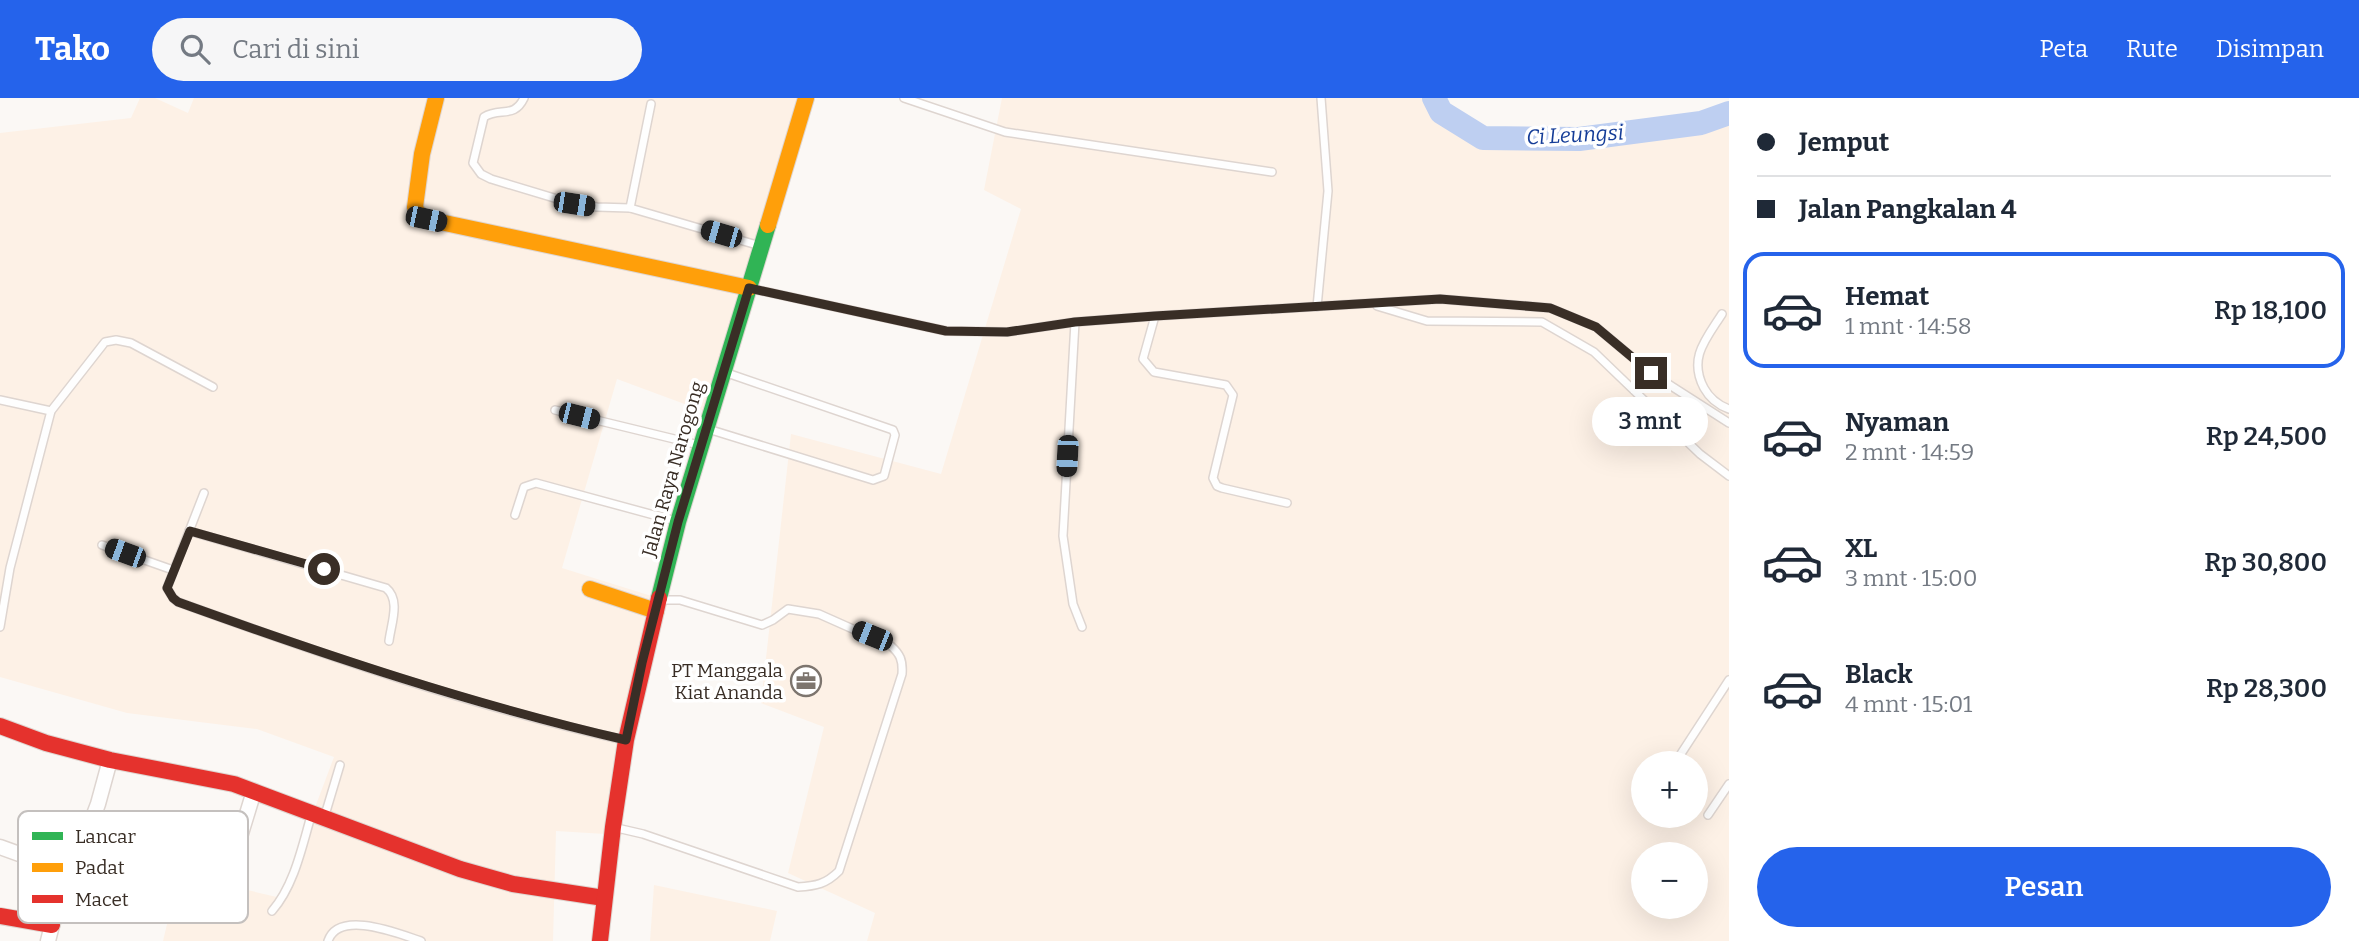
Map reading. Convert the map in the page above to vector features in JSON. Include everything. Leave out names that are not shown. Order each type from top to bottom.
[{"type":"street","points":[[436,98],[422,154],[415,207],[420,216],[749,288]]},
{"type":"street","name":"Jalan Raya Narogong","points":[[600,941],[626,740],[642,663],[700,446],[806,98]]},
{"type":"street","points":[[590,589],[657,606]]},
{"type":"street","points":[[0,726],[46,743],[110,760],[209,778],[254,791],[460,869],[513,884],[604,898]]},
{"type":"street","points":[[95,811],[110,760]]},
{"type":"street","points":[[248,811],[254,791]]},
{"type":"street","points":[[0,847],[18,854]]},
{"type":"street","points":[[0,916],[18,922]]},
{"type":"street","points":[[21,923],[50,933]]},
{"type":"lane","points":[[524,98],[515,111],[488,114],[484,117],[474,163],[481,174],[574,204],[630,208],[761,246]]},
{"type":"lane","points":[[904,98],[1005,132],[1272,172]]},
{"type":"lane","points":[[1317,307],[1328,191],[1321,98]]},
{"type":"lane","points":[[630,208],[651,104]]},
{"type":"lane","points":[[749,288],[946,331],[1007,332],[1075,322],[1440,299],[1550,308],[1596,327],[1651,373],[1729,423]]},
{"type":"lane","points":[[1370,304],[1427,321],[1542,322],[1594,352],[1700,454],[1729,476]]},
{"type":"lane","points":[[1722,314],[1697,359],[1697,368],[1709,397],[1729,409]]},
{"type":"lane","points":[[1155,316],[1143,359],[1149,368],[1154,372],[1226,385],[1232,391],[1214,482],[1222,488],[1287,503]]},
{"type":"lane","points":[[1075,322],[1063,536],[1073,604],[1082,627]]},
{"type":"lane","points":[[0,627],[10,568],[51,411],[105,342],[116,340],[131,343],[213,387]]},
{"type":"lane","points":[[707,429],[873,480],[884,476],[895,435],[893,430],[723,371]]},
{"type":"lane","points":[[0,400],[51,411]]},
{"type":"lane","points":[[555,410],[700,446]]},
{"type":"lane","points":[[515,515],[524,486],[536,482],[678,522]]},
{"type":"lane","points":[[204,493],[167,588],[178,602],[328,656],[478,701],[626,740]]},
{"type":"lane","points":[[190,531],[386,588],[395,601],[389,642]]},
{"type":"lane","points":[[102,545],[173,570]]},
{"type":"lane","points":[[0,566],[10,568]]},
{"type":"lane","points":[[613,827],[643,834],[798,887],[817,886],[828,881],[839,871],[902,674],[900,653],[891,646],[819,614],[788,609],[762,625],[680,600],[657,606]]},
{"type":"lane","points":[[1683,751],[1729,680]]},
{"type":"lane","points":[[272,911],[287,888],[340,765]]},
{"type":"lane","points":[[1708,815],[1729,784]]},
{"type":"lane","points":[[328,941],[330,935],[338,929],[359,925],[373,926],[421,941]]},
{"type":"shaded area","points":[[140,98],[155,98],[188,113],[194,98],[804,98],[717,416],[617,379],[562,568],[661,599],[633,685],[622,835],[556,831],[553,941],[163,941],[167,923],[248,923],[248,890],[281,898],[334,757],[257,729],[127,713],[0,677],[0,133],[131,118]]},
{"type":"shaded area","points":[[1002,98],[1434,98],[1441,112],[1483,138],[1579,139],[1701,123],[1729,113],[1729,941],[867,941],[875,913],[788,873],[824,727],[761,703],[791,434],[941,474],[1021,209],[984,190]]},
{"type":"shaded area","points":[[654,885],[777,911],[770,941],[650,941]]},
{"type":"waterway","name":"Ci Leungsi","points":[[1434,98],[1441,112],[1483,138],[1579,139],[1701,123],[1729,113]]},
{"type":"traffic: fast","points":[[659,598],[678,522],[768,225]]},
{"type":"traffic: slow","points":[[436,98],[422,154],[415,207],[426,219],[749,288]]},
{"type":"traffic: slow","points":[[768,225],[806,98]]},
{"type":"traffic: slow","points":[[590,589],[656,611]]},
{"type":"traffic: jam","points":[[600,941],[626,740],[659,598]]},
{"type":"traffic: jam","points":[[0,726],[46,743],[110,760],[234,784],[460,869],[513,884],[604,898]]},
{"type":"traffic: jam","points":[[0,916],[18,919]]},
{"type":"traffic: jam","points":[[40,923],[52,925]]},
{"type":"place","name":"PT Manggala Kiat Ananda","points":[[806,681]]},
{"type":"route","points":[[324,569],[190,531],[167,588],[178,602],[316,652],[478,701],[626,740],[642,663],[678,522],[749,288],[946,331],[1007,332],[1075,322],[1440,299],[1550,308],[1596,327],[1651,373]]}]
